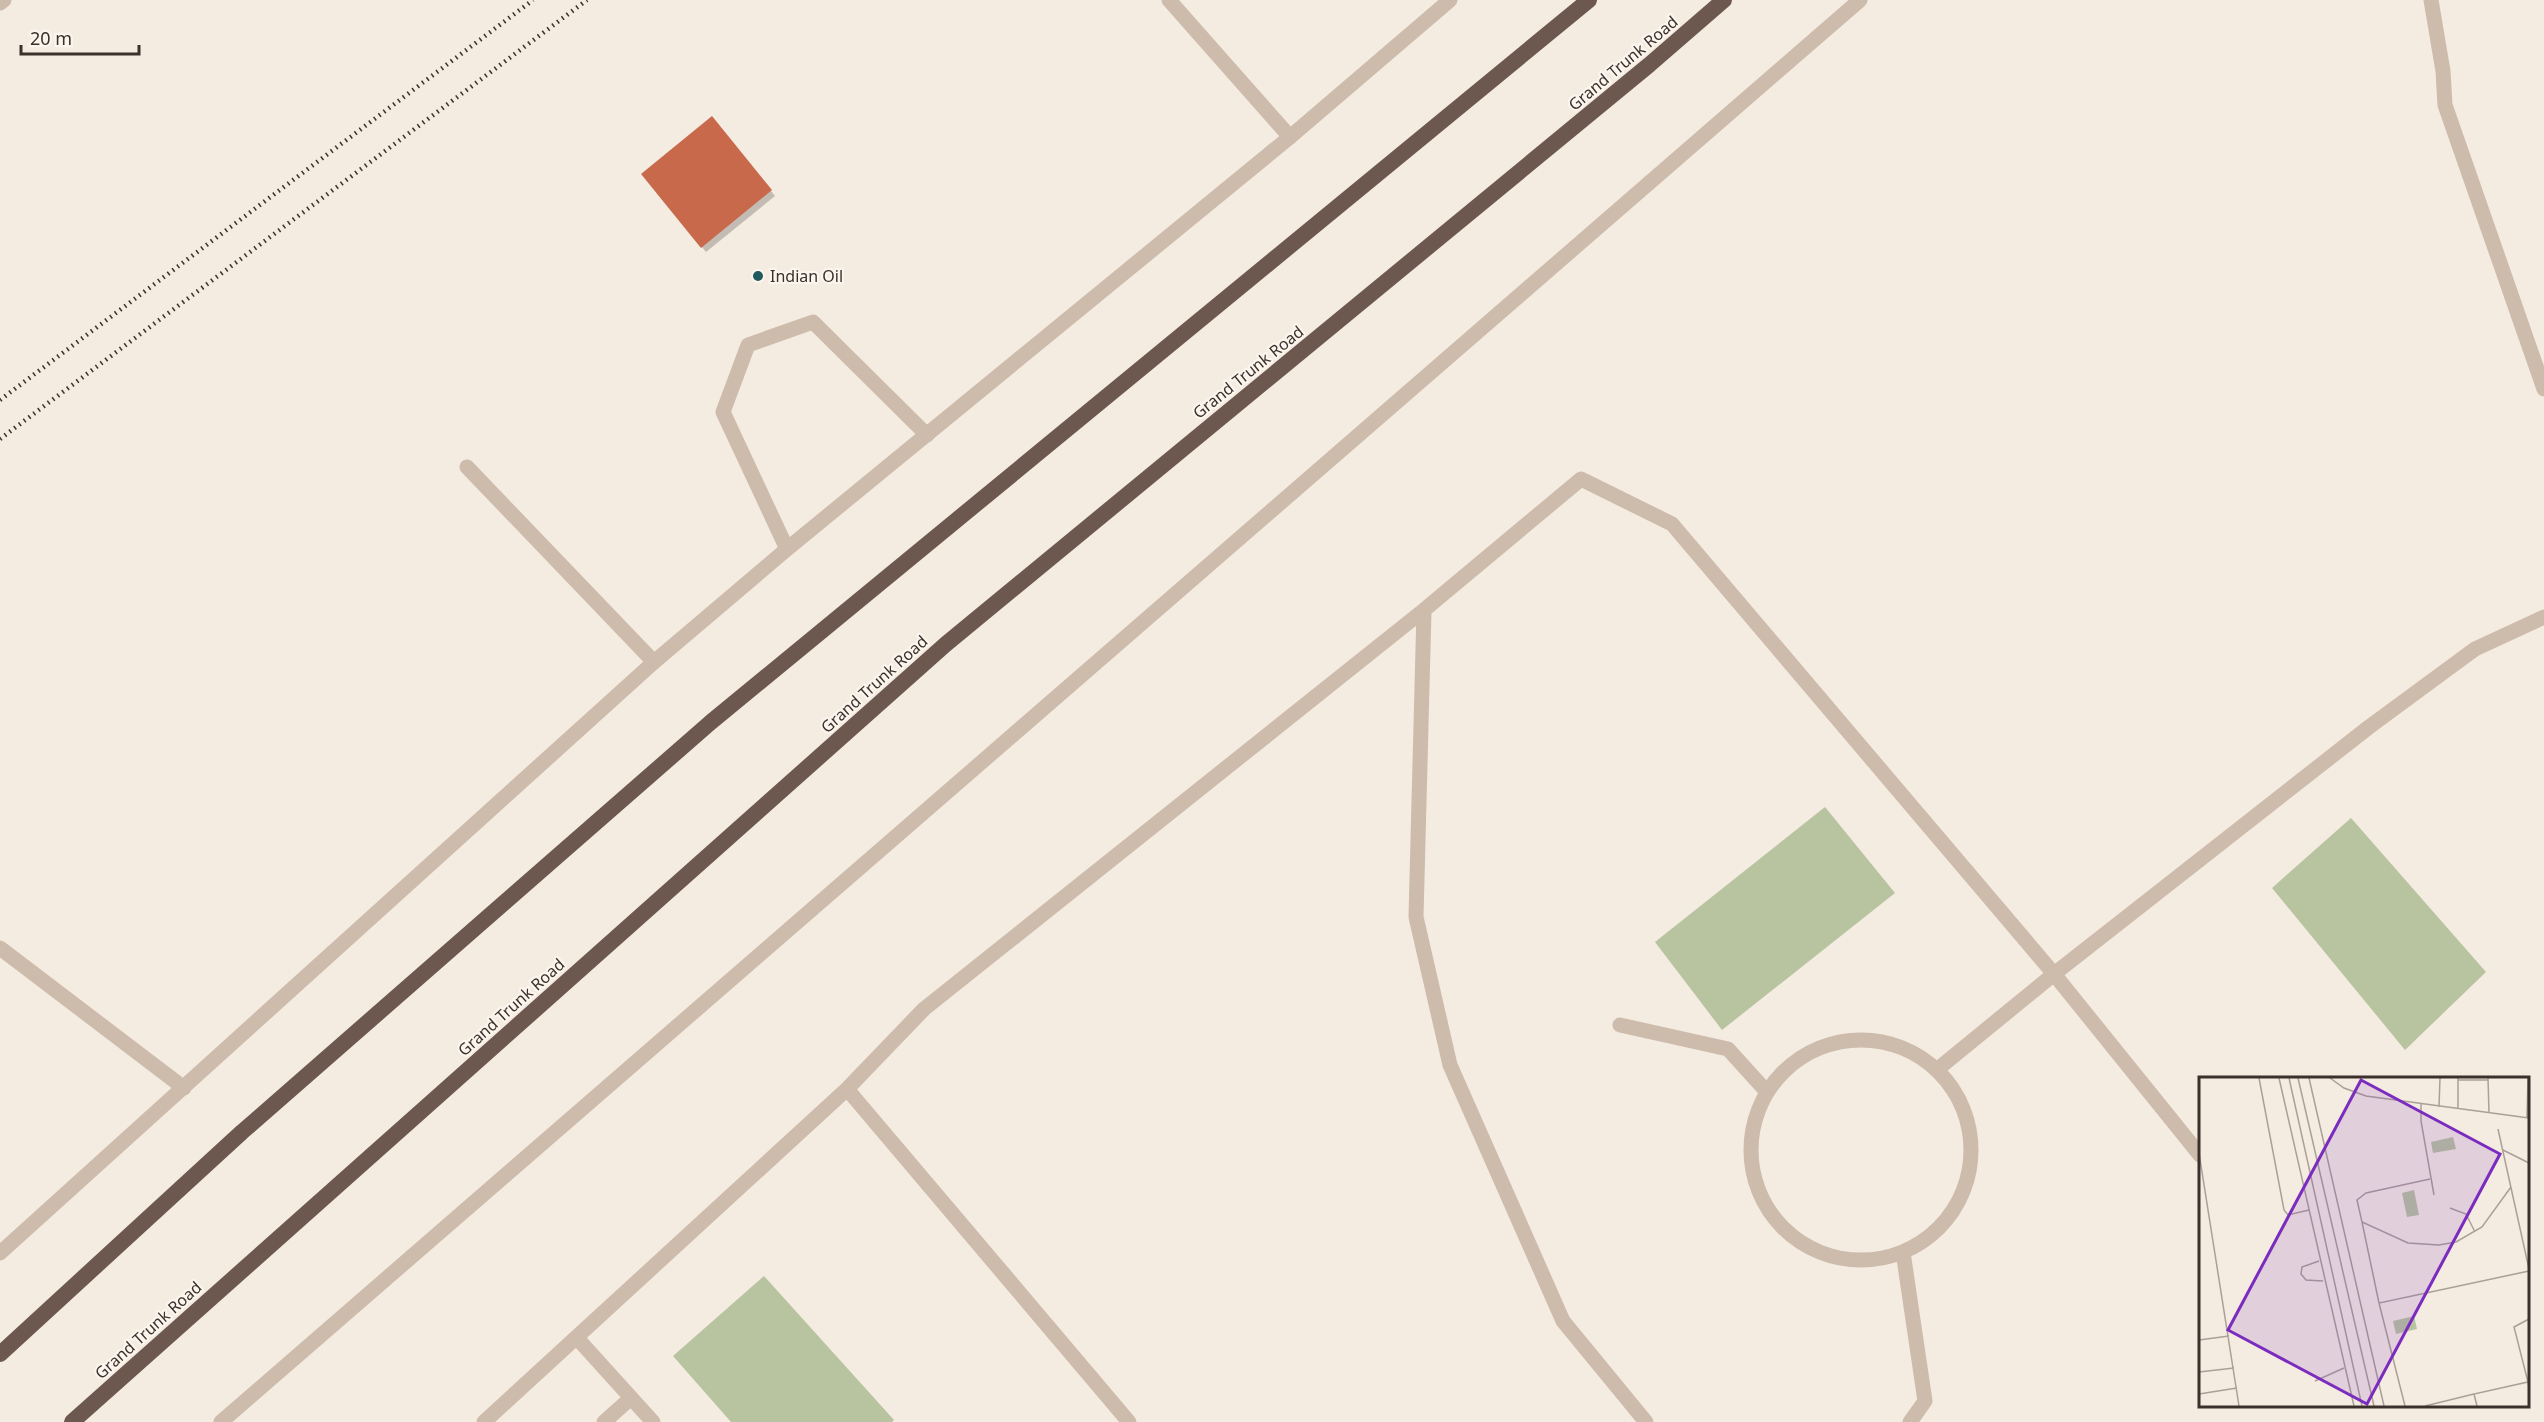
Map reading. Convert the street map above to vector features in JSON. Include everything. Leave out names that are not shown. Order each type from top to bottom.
[{"type":"highway","points":[[0,1354],[242,1132],[711,722],[1589,0]]},
{"type":"highway","name":"Grand Trunk Road","points":[[72,1422],[946,644],[1640,72],[1724,0]]},
{"type":"street","points":[[0,3],[4,0]]},
{"type":"street","points":[[1169,0],[1290,137]]},
{"type":"street","points":[[0,1253],[654,662],[787,549],[1290,137],[1450,0]]},
{"type":"street","points":[[221,1422],[1860,0]]},
{"type":"street","points":[[2431,0],[2443,71],[2445,105],[2544,389]]},
{"type":"street","points":[[787,549],[723,412],[748,345],[813,322],[927,435]]},
{"type":"street","points":[[467,467],[654,662]]},
{"type":"street","points":[[484,1422],[847,1089],[924,1009],[1424,610],[1581,479],[1672,524],[2054,974],[2199,1154]]},
{"type":"street","points":[[1424,610],[1416,917],[1450,1065],[1563,1321],[1646,1422]]},
{"type":"street","points":[[1939,1068],[2054,974],[2369,727],[2475,649],[2544,617]]},
{"type":"street","points":[[0,948],[184,1088]]},
{"type":"street","points":[[1620,1025],[1728,1049],[1767,1092]]},
{"type":"street","points":[[1871,1040],[1903,1048],[1939,1068],[1955,1092],[1969,1128],[1970,1166],[1958,1202],[1935,1232],[1903,1252],[1870,1260],[1836,1257],[1805,1244],[1779,1222],[1760,1194],[1752,1161],[1753,1128],[1767,1092],[1785,1071],[1810,1052],[1840,1041],[1871,1040]]},
{"type":"street","points":[[847,1089],[1129,1422]]},
{"type":"street","points":[[1903,1252],[1925,1401],[1910,1422]]},
{"type":"street","points":[[578,1338],[652,1422]]},
{"type":"street","points":[[604,1422],[631,1398]]},
{"type":"green space","points":[[1825,807],[1895,893],[1722,1030],[1655,942]]},
{"type":"green space","points":[[2351,818],[2486,972],[2405,1050],[2272,888]]},
{"type":"green space","points":[[764,1276],[894,1420],[892,1422],[731,1422],[673,1356]]},
{"type":"building","points":[[712,116],[772,190],[701,248],[641,174]]},
{"type":"railway","points":[[0,400],[533,0]]},
{"type":"railway","points":[[0,439],[587,0]]},
{"type":"place","name":"Indian Oil","points":[[758,276]]}]
